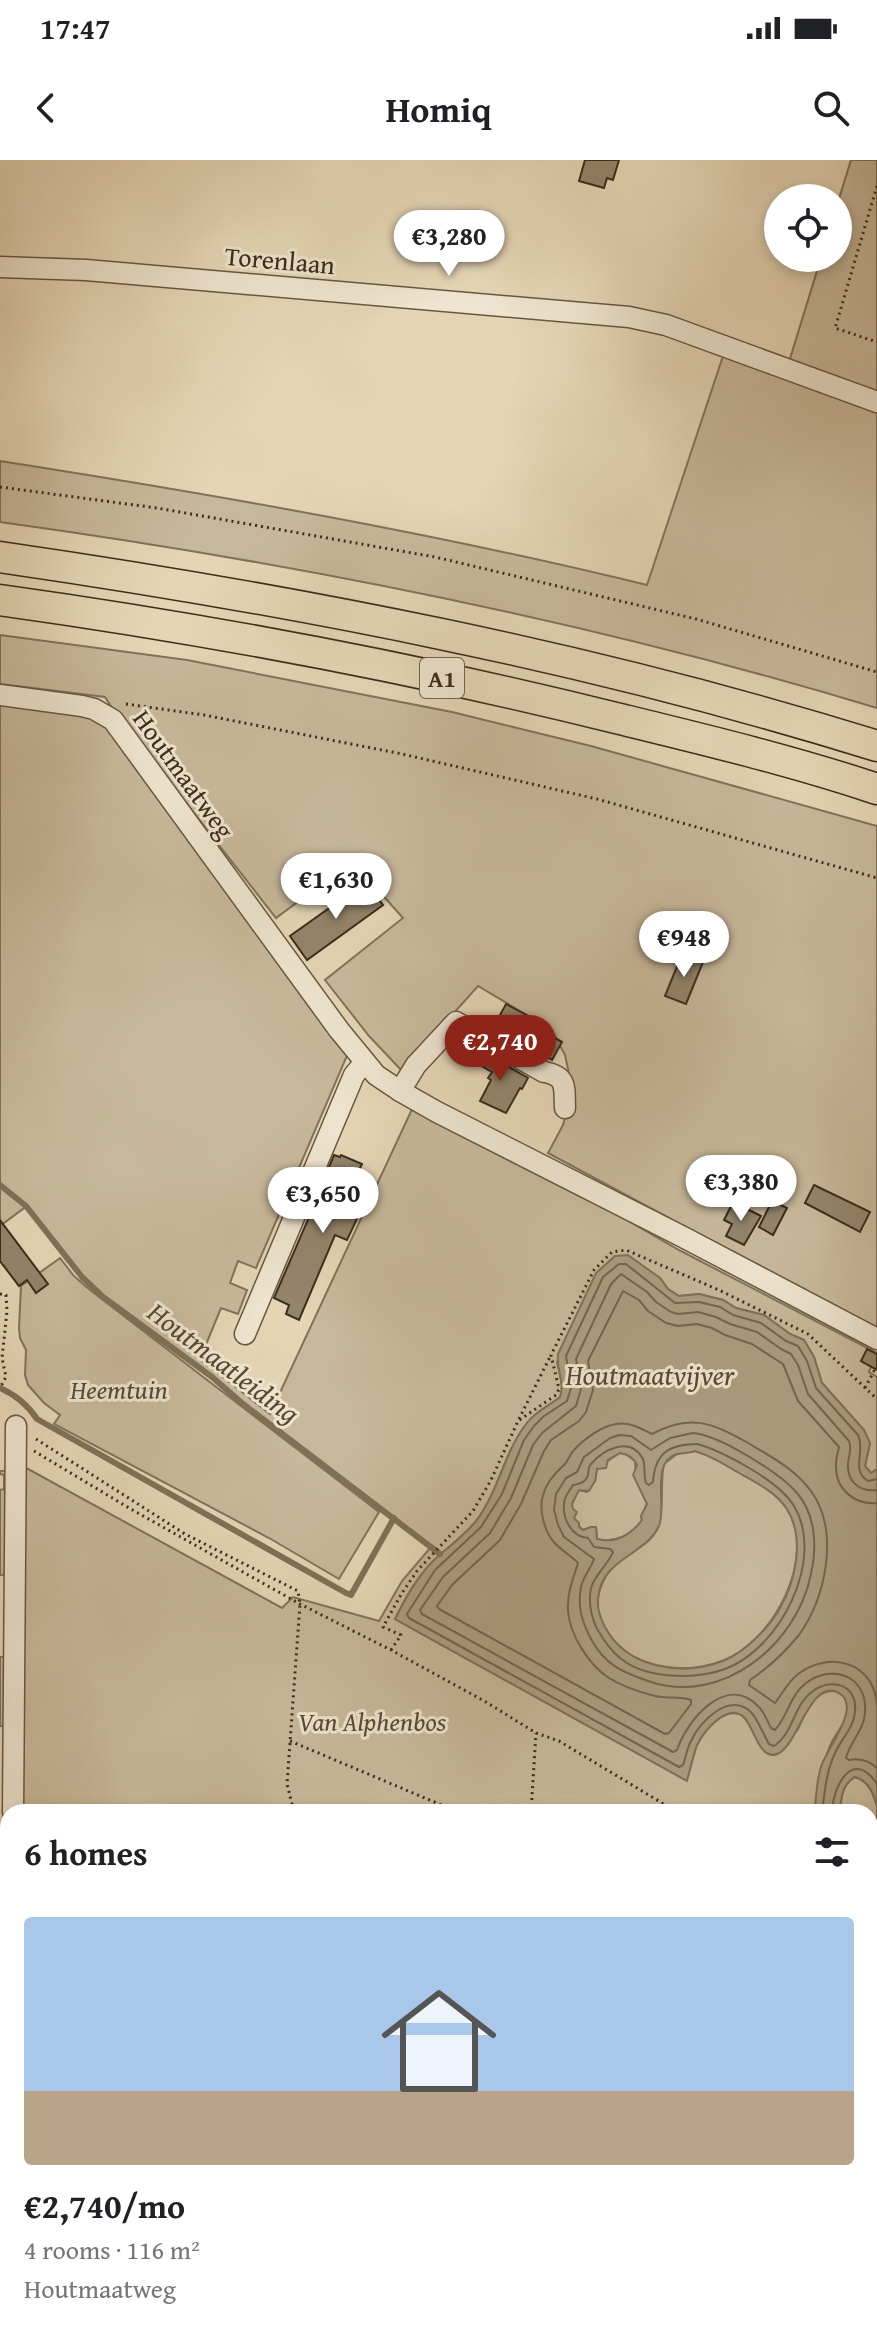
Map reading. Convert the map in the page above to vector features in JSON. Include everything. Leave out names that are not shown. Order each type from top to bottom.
[{"type":"highway","name":"A1","points":[[0,557],[348,614],[694,694],[877,746]]},
{"type":"highway","name":"A1","points":[[0,600],[350,658],[687,735],[877,789]]},
{"type":"street","name":"Torenlaan","points":[[0,267],[99,271],[629,317],[666,325],[877,402]]},
{"type":"street","name":"Houtmaatweg","points":[[0,695],[82,706],[113,720],[364,1063],[376,1075],[400,1091],[877,1338]]},
{"type":"street","points":[[400,1091],[416,1065],[456,1022],[544,1072],[556,1074],[563,1082],[565,1108]]},
{"type":"street","points":[[245,1334],[354,1075],[364,1063]]},
{"type":"street","points":[[13,1804],[16,1426]]},
{"type":"path","points":[[877,186],[835,328],[877,342]]},
{"type":"path","points":[[0,487],[157,508],[435,557],[696,619],[877,672]]},
{"type":"path","points":[[105,714],[128,703],[402,754],[597,799],[877,878]]},
{"type":"path","points":[[391,1650],[401,1635],[383,1627],[417,1571],[473,1511],[594,1270],[612,1252],[626,1250],[719,1290],[808,1334],[877,1399]]},
{"type":"path","points":[[0,1294],[6,1295],[7,1311],[1,1357],[6,1377],[0,1388]]},
{"type":"path","points":[[518,1421],[556,1395],[559,1389],[551,1355]]},
{"type":"path","points":[[865,1388],[874,1371],[877,1373]]},
{"type":"path","points":[[16,1426],[36,1454],[300,1604],[391,1650],[536,1733],[559,1741],[664,1804]]},
{"type":"path","points":[[16,1426],[185,1534],[298,1591],[300,1604],[287,1784],[292,1804]]},
{"type":"path","points":[[532,1804],[536,1733]]},
{"type":"path","points":[[290,1741],[439,1804]]},
{"type":"green space","points":[[851,160],[877,160],[877,394],[789,362],[817,272],[852,272],[852,184],[844,184]]},
{"type":"green space","points":[[723,356],[877,413],[877,708],[661,648],[442,598],[222,556],[0,522],[0,461],[325,516],[487,548],[647,585]]},
{"type":"green space","points":[[0,635],[187,660],[452,712],[591,746],[877,826],[877,1330],[548,1153],[563,1125],[569,1104],[571,1083],[565,1055],[552,1030],[478,986],[402,1071],[369,1036],[325,980],[403,918],[352,861],[276,918],[105,697],[0,684]]},
{"type":"green space","name":"Van Alphenbos","points":[[0,702],[87,714],[108,727],[349,1051],[256,1268],[238,1261],[230,1283],[247,1290],[238,1314],[221,1308],[200,1359],[270,1414],[413,1107],[542,1171],[679,1250],[877,1353],[869,1372],[877,1377],[877,1469],[871,1474],[865,1466],[870,1443],[864,1430],[822,1383],[814,1357],[804,1340],[764,1315],[736,1308],[723,1300],[699,1294],[679,1296],[645,1268],[557,1362],[563,1388],[560,1397],[527,1423],[484,1509],[421,1575],[395,1619],[686,1780],[697,1745],[708,1728],[720,1718],[739,1714],[764,1750],[776,1755],[798,1729],[806,1710],[815,1699],[829,1691],[839,1693],[845,1700],[847,1714],[827,1754],[816,1804],[17,1804],[19,1464],[282,1608],[293,1597],[379,1621],[402,1581],[431,1547],[212,1377],[103,1297],[82,1277],[27,1206],[0,1226]]},
{"type":"green space","name":"Heemtuin","points":[[60,1258],[90,1290],[379,1512],[339,1579],[269,1538],[54,1424],[60,1415],[28,1385],[25,1375],[26,1350],[19,1328],[21,1286]]},
{"type":"green space","points":[[695,1451],[745,1474],[780,1500],[795,1529],[797,1551],[785,1597],[758,1637],[740,1651],[711,1665],[666,1667],[633,1657],[616,1643],[599,1616],[598,1596],[614,1566],[650,1540],[657,1528],[664,1464],[677,1454]]},
{"type":"green space","points":[[620,1453],[635,1461],[636,1478],[647,1504],[642,1520],[628,1534],[610,1540],[597,1539],[596,1527],[583,1530],[578,1524],[572,1513],[572,1505],[578,1490],[587,1492],[595,1481],[597,1468]]},
{"type":"green space","points":[[0,1471],[7,1471],[9,1575],[0,1575],[0,1490],[4,1489],[4,1475]]},
{"type":"green space","points":[[0,1657],[10,1657],[11,1726],[0,1726]]},
{"type":"green space","points":[[855,1777],[867,1785],[876,1804],[841,1804],[845,1787]]},
{"type":"water","name":"Houtmaatvijver","points":[[628,1255],[679,1296],[699,1294],[764,1315],[804,1340],[814,1357],[822,1383],[864,1430],[870,1443],[865,1466],[871,1473],[877,1469],[877,1804],[867,1785],[855,1777],[845,1787],[841,1804],[815,1804],[820,1770],[845,1717],[845,1699],[839,1693],[829,1691],[820,1694],[786,1747],[772,1755],[762,1748],[744,1717],[730,1713],[717,1720],[697,1745],[687,1781],[395,1619],[426,1569],[476,1521],[527,1423],[560,1397],[562,1386],[558,1354],[596,1273],[615,1256]],"holes":[[[695,1451],[717,1460],[771,1493],[793,1520],[796,1559],[786,1597],[755,1639],[723,1661],[707,1666],[673,1668],[641,1660],[627,1652],[605,1627],[598,1606],[603,1581],[659,1526],[662,1475],[669,1458]],[[620,1453],[626,1454],[637,1465],[633,1475],[647,1504],[642,1520],[628,1534],[610,1540],[597,1539],[596,1527],[583,1530],[579,1527],[574,1518],[577,1512],[572,1504],[579,1490],[589,1491],[597,1469],[606,1468],[608,1460]]]},
{"type":"building","points":[[585,160],[619,160],[613,180],[607,178],[604,188],[579,181]]},
{"type":"building","points":[[366,882],[383,905],[307,960],[290,936]]},
{"type":"building","points":[[682,954],[703,962],[686,1004],[665,996]]},
{"type":"building","points":[[506,1004],[532,1018],[529,1024],[562,1042],[552,1060],[493,1028]]},
{"type":"building","points":[[481,1051],[528,1078],[506,1113],[480,1101],[492,1072],[474,1062]]},
{"type":"building","points":[[334,1155],[362,1164],[358,1172],[367,1176],[363,1186],[371,1189],[347,1240],[335,1235],[299,1320],[286,1314],[289,1305],[274,1298],[313,1208],[334,1217],[347,1189],[324,1179]]},
{"type":"building","points":[[814,1185],[870,1212],[860,1232],[805,1203]]},
{"type":"building","points":[[772,1201],[787,1208],[773,1235],[759,1227]]},
{"type":"building","points":[[733,1202],[761,1216],[744,1245],[726,1236],[732,1224],[724,1220]]},
{"type":"building","points":[[0,1220],[48,1284],[36,1293],[27,1280],[19,1286],[0,1261]]},
{"type":"building","points":[[867,1349],[877,1354],[877,1370],[861,1361]]},
{"type":"waterway","name":"Houtmaatleiding","points":[[0,1185],[26,1206],[82,1277],[103,1297],[212,1377],[440,1554]]},
{"type":"waterway","points":[[0,1388],[21,1400],[37,1419],[351,1595],[394,1518]]}]
